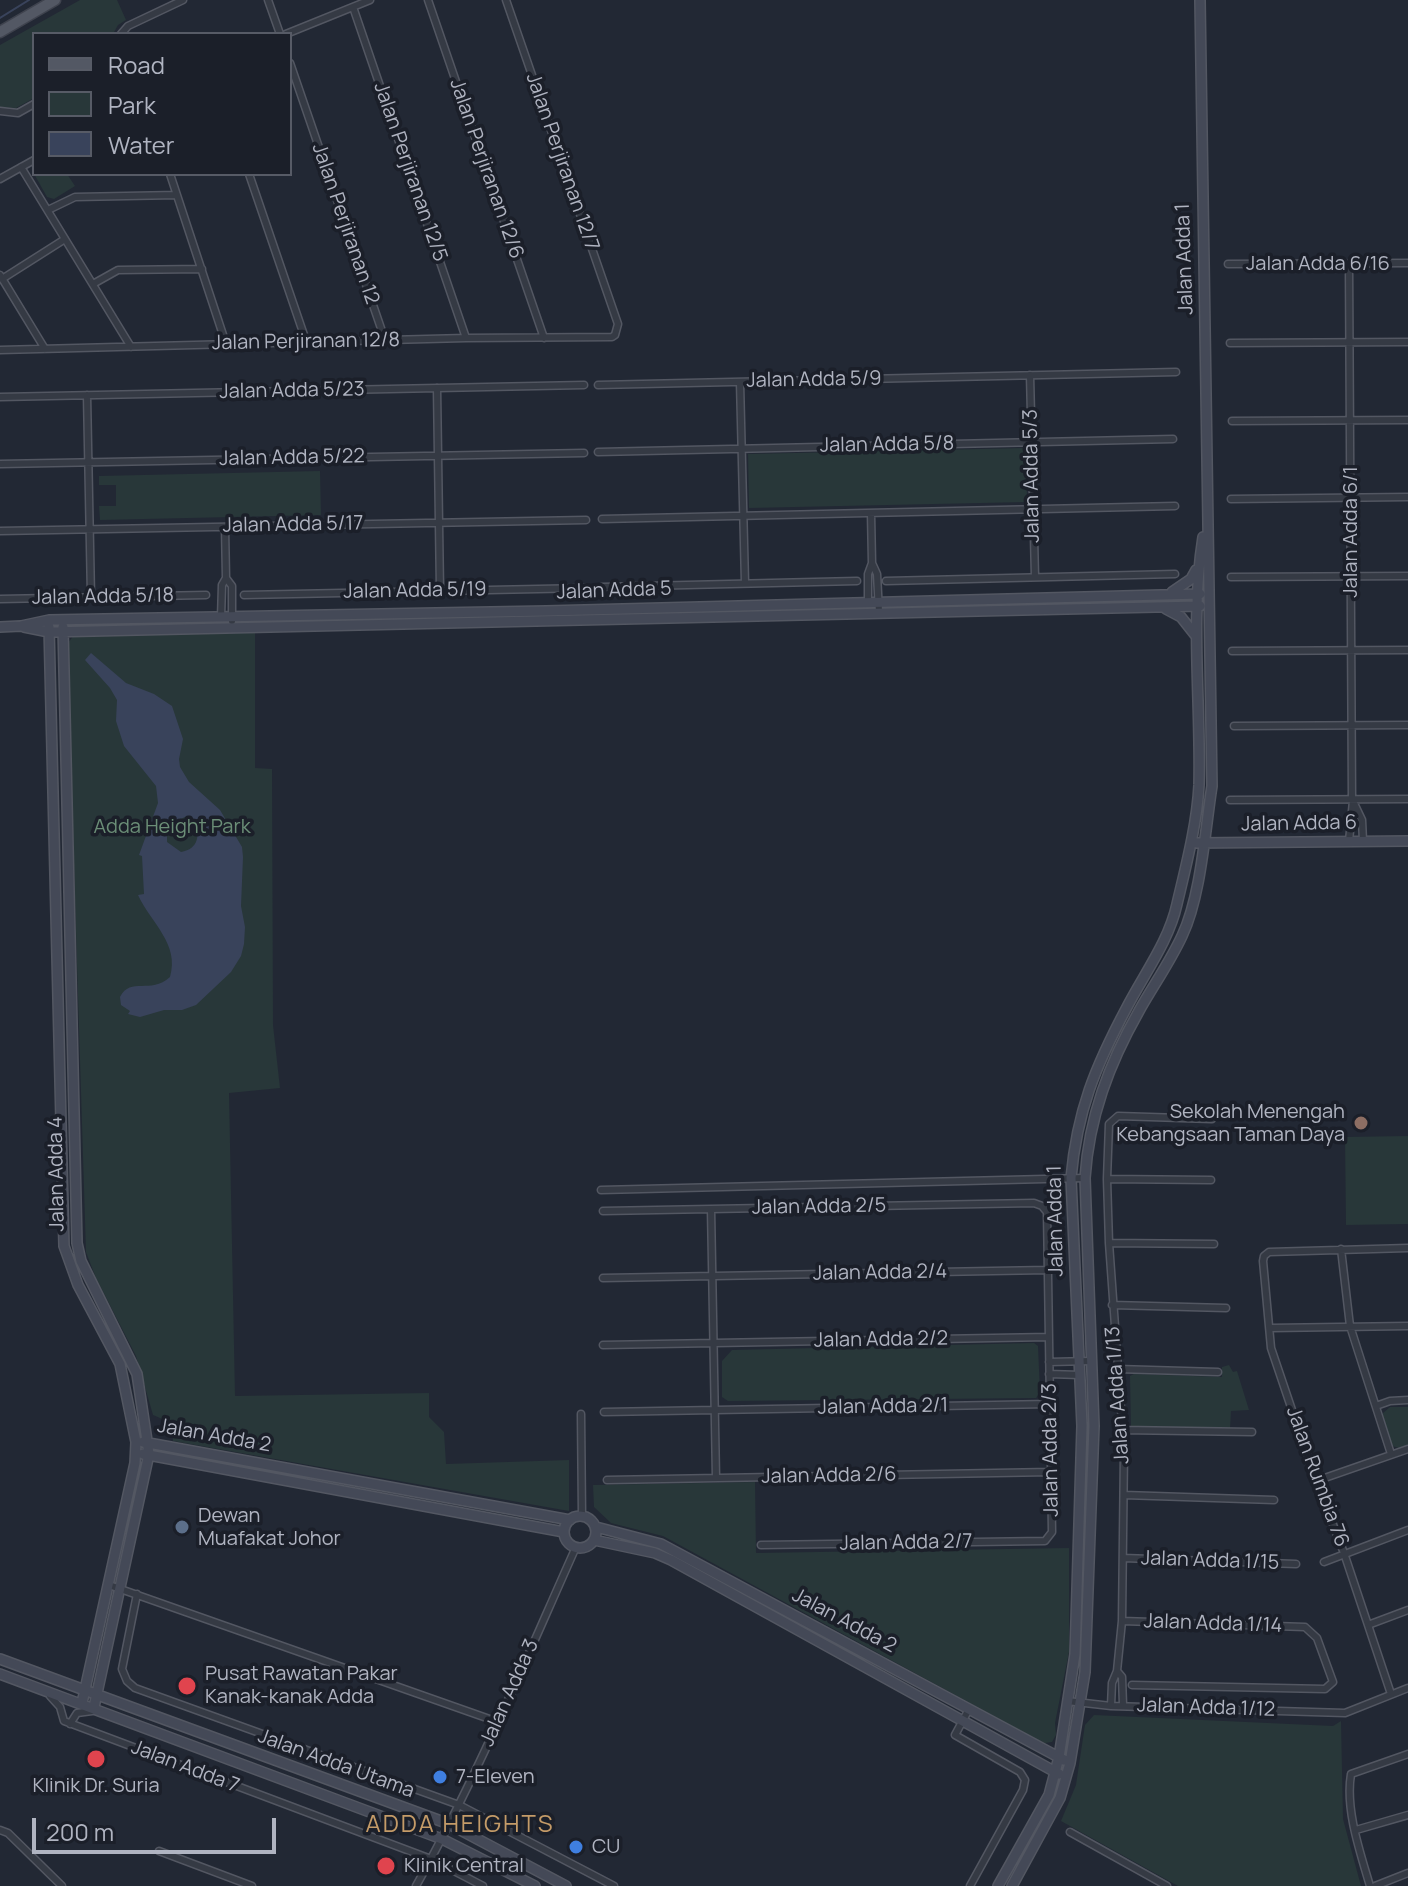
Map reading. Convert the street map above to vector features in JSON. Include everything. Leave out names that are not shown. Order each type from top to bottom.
[{"type":"main road","points":[[0,32],[38,4],[54,0]]},
{"type":"street","points":[[123,32],[128,26],[183,0]]},
{"type":"street","points":[[268,0],[279,32]]},
{"type":"street","points":[[291,32],[370,0]]},
{"type":"street","name":"Jalan Perjiranan 12/6","points":[[428,0],[544,338]]},
{"type":"street","name":"Jalan Perjiranan 12/7","points":[[506,0],[618,324],[618,332],[612,337]]},
{"type":"street","name":"Jalan Adda 1","points":[[1012,1886],[1060,1798],[1070,1763],[1088,1646],[1094,1426],[1085,1178],[1087,1143],[1100,1094],[1137,1016],[1182,936],[1190,913],[1212,786],[1200,0]]},
{"type":"street","name":"Jalan Perjiranan 12/5","points":[[353,7],[466,338]]},
{"type":"street","name":"Jalan Perjiranan 12","points":[[292,69],[385,340]]},
{"type":"street","points":[[0,111],[18,113],[32,105]]},
{"type":"street","points":[[0,179],[32,161]]},
{"type":"street","points":[[21,167],[131,347]]},
{"type":"street","points":[[171,176],[226,344]]},
{"type":"street","points":[[250,176],[306,341]]},
{"type":"street","points":[[48,210],[70,198],[177,195]]},
{"type":"street","points":[[45,349],[1,277],[65,239]]},
{"type":"street","name":"Jalan Adda 6/16","points":[[1228,264],[1408,263]]},
{"type":"street","name":"Jalan Adda 6/1","points":[[1349,264],[1352,800]]},
{"type":"street","points":[[93,284],[118,270],[202,269]]},
{"type":"street","name":"Jalan Perjiranan 12/8","points":[[0,350],[306,341],[612,337]]},
{"type":"street","points":[[1230,343],[1408,342]]},
{"type":"street","points":[[1030,375],[1176,372]]},
{"type":"street","name":"Jalan Adda 5/9","points":[[598,385],[1030,375]]},
{"type":"street","name":"Jalan Adda 5/3","points":[[1030,375],[1035,577]]},
{"type":"street","points":[[740,382],[745,583]]},
{"type":"street","name":"Jalan Adda 5/23","points":[[0,397],[584,385]]},
{"type":"street","points":[[437,388],[440,591]]},
{"type":"street","points":[[87,395],[91,597]]},
{"type":"street","points":[[1232,421],[1408,420]]},
{"type":"street","name":"Jalan Adda 5/8","points":[[598,452],[1173,439]]},
{"type":"street","name":"Jalan Adda 5/22","points":[[0,464],[584,453]]},
{"type":"street","points":[[1231,499],[1408,497]]},
{"type":"street","points":[[602,519],[1175,506]]},
{"type":"street","points":[[871,513],[872,563],[868,574],[873,607]]},
{"type":"street","name":"Jalan Adda 1","points":[[998,1886],[1049,1795],[1059,1757],[1076,1639],[1082,1426],[1071,1178],[1077,1128],[1088,1088],[1126,1008],[1168,934],[1177,908],[1199,788],[1197,594],[1206,518]]},
{"type":"street","name":"Jalan Adda 5/17","points":[[0,531],[586,520]]},
{"type":"street","points":[[225,527],[226,578],[222,585],[221,618],[227,629]]},
{"type":"street","points":[[1166,595],[1191,579],[1199,565]]},
{"type":"street","points":[[886,581],[1175,574]]},
{"type":"street","points":[[1231,577],[1408,576]]},
{"type":"street","points":[[226,578],[232,586],[233,618],[227,629]]},
{"type":"street","points":[[602,587],[857,581]]},
{"type":"street","name":"Jalan Adda 5/19","points":[[244,595],[587,588]]},
{"type":"street","name":"Jalan Adda 5","points":[[21,626],[63,632],[546,622],[1210,593]]},
{"type":"street","name":"Jalan Adda 5/18","points":[[0,599],[206,595]]},
{"type":"street","name":"Jalan Adda 5","points":[[0,627],[49,620],[546,611],[1210,607]]},
{"type":"street","points":[[1161,608],[1181,617],[1196,636]]},
{"type":"street","points":[[546,611],[546,622]]},
{"type":"street","name":"Jalan Adda 4","points":[[49,620],[64,1246],[78,1285],[120,1364],[136,1442],[109,1585],[82,1703]]},
{"type":"street","name":"Jalan Adda 4","points":[[63,620],[77,1243],[81,1261],[137,1374],[149,1454],[97,1695],[99,1709]]},
{"type":"street","points":[[1232,651],[1408,650]]},
{"type":"street","points":[[1234,726],[1408,725]]},
{"type":"street","points":[[1230,800],[1408,799]]},
{"type":"street","points":[[1352,800],[1362,820],[1363,841]]},
{"type":"street","points":[[1349,841],[1352,800]]},
{"type":"street","name":"Jalan Adda 6","points":[[1190,843],[1408,841]]},
{"type":"street","name":"Jalan Adda 1/13","points":[[1117,1671],[1122,1621],[1124,1495],[1109,1243],[1107,1179],[1112,1120],[1118,1116],[1212,1119]]},
{"type":"street","points":[[601,1190],[1085,1178]]},
{"type":"street","points":[[1107,1179],[1211,1180]]},
{"type":"street","name":"Jalan Adda 2/5","points":[[603,1211],[1034,1203],[1047,1212],[1048,1270]]},
{"type":"street","points":[[711,1209],[716,1478]]},
{"type":"street","points":[[1109,1243],[1214,1244]]},
{"type":"street","points":[[1391,1454],[1350,1326],[1341,1249],[1408,1248]]},
{"type":"street","name":"Jalan Rumbia 76","points":[[1341,1249],[1269,1252],[1264,1256],[1271,1348],[1391,1694]]},
{"type":"street","points":[[1048,1270],[1049,1337]]},
{"type":"street","name":"Jalan Adda 2/4","points":[[603,1278],[1048,1270]]},
{"type":"street","points":[[1112,1305],[1226,1308]]},
{"type":"street","points":[[1271,1328],[1408,1326]]},
{"type":"street","name":"Jalan Adda 2/2","points":[[603,1345],[1049,1337]]},
{"type":"street","name":"Jalan Adda 2/3","points":[[1049,1337],[1052,1532],[1049,1538]]},
{"type":"street","points":[[1049,1362],[1091,1361]]},
{"type":"street","points":[[1117,1369],[1218,1372]]},
{"type":"street","points":[[1049,1374],[1092,1375]]},
{"type":"street","points":[[1376,1406],[1408,1400]]},
{"type":"street","name":"Jalan Adda 2/1","points":[[604,1412],[1050,1404]]},
{"type":"street","points":[[581,1414],[582,1516]]},
{"type":"street","points":[[1122,1430],[1252,1432]]},
{"type":"street","name":"Jalan Adda 2","points":[[136,1442],[570,1520],[582,1516],[591,1519],[596,1527],[661,1544],[696,1569],[1066,1778]]},
{"type":"street","points":[[1316,1481],[1408,1449]]},
{"type":"street","name":"Jalan Adda 2","points":[[136,1454],[179,1459],[564,1532]]},
{"type":"street","points":[[144,1478],[154,1461],[179,1459]]},
{"type":"street","name":"Jalan Adda 2/6","points":[[607,1480],[1051,1472]]},
{"type":"street","points":[[1124,1495],[1274,1500]]},
{"type":"street","points":[[570,1520],[564,1532],[568,1541],[576,1547],[584,1547],[594,1540],[596,1527]]},
{"type":"street","points":[[1324,1562],[1408,1530]]},
{"type":"street","name":"Jalan Adda 2/7","points":[[761,1545],[1045,1541],[1049,1538]]},
{"type":"street","name":"Jalan Adda 2","points":[[594,1540],[655,1553],[696,1569],[1070,1763]]},
{"type":"street","name":"Jalan Adda 3","points":[[416,1886],[459,1805],[576,1547]]},
{"type":"street","name":"Jalan Adda 1/15","points":[[1123,1558],[1296,1564]]},
{"type":"street","points":[[109,1585],[498,1722]]},
{"type":"street","points":[[137,1594],[122,1669],[127,1681],[135,1688],[459,1805],[614,1886]]},
{"type":"street","points":[[1368,1625],[1408,1610]]},
{"type":"street","name":"Jalan Adda 1/14","points":[[1122,1621],[1305,1627],[1317,1638],[1333,1682],[1325,1689],[1132,1685]]},
{"type":"street","name":"Jalan Adda Utama","points":[[0,1659],[449,1824],[566,1886]]},
{"type":"street","points":[[1111,1706],[1113,1676],[1117,1671],[1122,1677],[1123,1705]]},
{"type":"street","name":"Jalan Adda Utama","points":[[0,1674],[442,1839],[535,1886]]},
{"type":"street","points":[[41,1688],[55,1699],[67,1722],[77,1713],[99,1709]]},
{"type":"street","points":[[1391,1694],[1408,1688]]},
{"type":"street","name":"Jalan Adda 1/12","points":[[1067,1701],[1111,1706],[1345,1713],[1391,1694]]},
{"type":"street","points":[[969,1709],[955,1735],[1020,1772],[1025,1780],[1023,1790],[970,1886]]},
{"type":"street","name":"Jalan Adda 7","points":[[67,1722],[431,1859],[483,1886]]},
{"type":"street","points":[[1408,1754],[1351,1774],[1349,1785],[1356,1830],[1377,1886],[1408,1873]]},
{"type":"street","points":[[1356,1830],[1408,1815]]},
{"type":"street","points":[[0,1830],[8,1833],[62,1886]]},
{"type":"street","points":[[1070,1832],[1167,1886]]},
{"type":"street","points":[[159,1851],[252,1886]]},
{"type":"green space","points":[[80,0],[117,0],[126,20],[114,32],[32,32],[32,99],[16,108],[0,107],[0,45]]},
{"type":"green space","points":[[35,176],[68,176],[75,186],[54,199],[47,197]]},
{"type":"green space","points":[[1026,448],[1027,502],[749,508],[748,454]]},
{"type":"green space","points":[[320,471],[321,515],[100,520],[99,506],[116,506],[116,485],[99,485],[99,476]]},
{"type":"green space","name":"Adda Height Park","points":[[255,633],[255,768],[272,769],[273,1025],[280,1088],[229,1093],[235,1396],[429,1393],[429,1417],[444,1432],[446,1464],[569,1460],[569,1511],[173,1441],[168,1424],[153,1415],[136,1356],[86,1252],[67,644],[75,634]]},
{"type":"green space","points":[[1408,1136],[1408,1224],[1346,1225],[1345,1137]]},
{"type":"green space","points":[[1034,1343],[1038,1346],[1040,1393],[1036,1398],[728,1401],[722,1397],[722,1361],[732,1350]]},
{"type":"green space","points":[[1229,1365],[1233,1372],[1237,1371],[1249,1410],[1231,1411],[1230,1430],[1131,1428],[1130,1376],[1222,1377],[1222,1367]]},
{"type":"green space","points":[[1390,1407],[1408,1407],[1408,1445],[1399,1448],[1392,1446],[1382,1414]]},
{"type":"green space","points":[[755,1482],[756,1553],[1069,1548],[1069,1652],[1055,1723],[1056,1735],[1052,1742],[1038,1740],[663,1536],[611,1523],[594,1507],[593,1485]]},
{"type":"green space","points":[[1094,1715],[1333,1726],[1341,1721],[1343,1819],[1361,1886],[1178,1886],[1061,1821],[1076,1785],[1085,1725]]},
{"type":"water","points":[[91,653],[126,683],[154,694],[172,706],[183,739],[180,767],[189,782],[220,810],[242,847],[241,906],[245,927],[241,956],[231,972],[196,1005],[182,1010],[164,1010],[140,1017],[128,1014],[130,1011],[121,1005],[120,997],[124,991],[135,986],[155,985],[170,977],[172,965],[168,944],[138,895],[144,894],[142,856],[139,855],[158,803],[156,786],[124,746],[116,721],[117,700],[85,660]],"holes":[[[185,817],[193,819],[197,840],[192,848],[181,852],[167,842],[167,830],[172,823]]]},
{"type":"waterway","points":[[0,18],[29,0]]},
{"type":"place","name":"Sekolah Menengah Kebangsaan Taman Daya","points":[[1361,1123]]},
{"type":"place","name":"Dewan Muafakat Johor","points":[[182,1527]]},
{"type":"place","name":"Pusat Rawatan Pakar Kanak-kanak Adda","points":[[187,1686]]},
{"type":"place","name":"Klinik Dr. Suria","points":[[96,1759]]},
{"type":"place","name":"7-Eleven","points":[[440,1777]]},
{"type":"place","name":"CU","points":[[576,1847]]},
{"type":"place","name":"Klinik Central","points":[[386,1866]]},
{"type":"district","name":"ADDA HEIGHTS","points":[[460,1825]]}]
